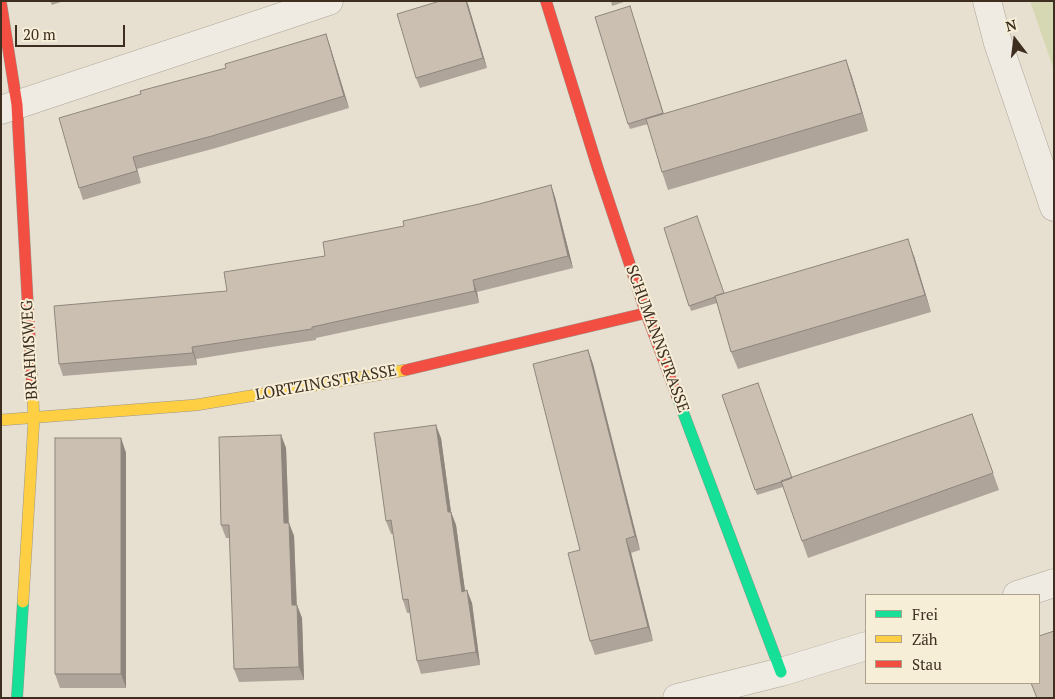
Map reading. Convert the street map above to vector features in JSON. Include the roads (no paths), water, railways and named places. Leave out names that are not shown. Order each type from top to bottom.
[{"type":"street","points":[[9,108],[330,1]]},
{"type":"street","name":"SCHUMANNSTRASSE","points":[[546,1],[598,169],[646,313],[781,672]]},
{"type":"street","points":[[987,1],[998,43],[1054,207]]},
{"type":"street","name":"BRAHMSWEG","points":[[1,3],[34,418],[17,698]]},
{"type":"street","name":"LORTZINGSTRASSE","points":[[1,420],[196,405],[396,372],[646,313]]},
{"type":"street","points":[[1020,594],[1054,583]]},
{"type":"street","points":[[678,698],[781,672],[865,646]]}]
